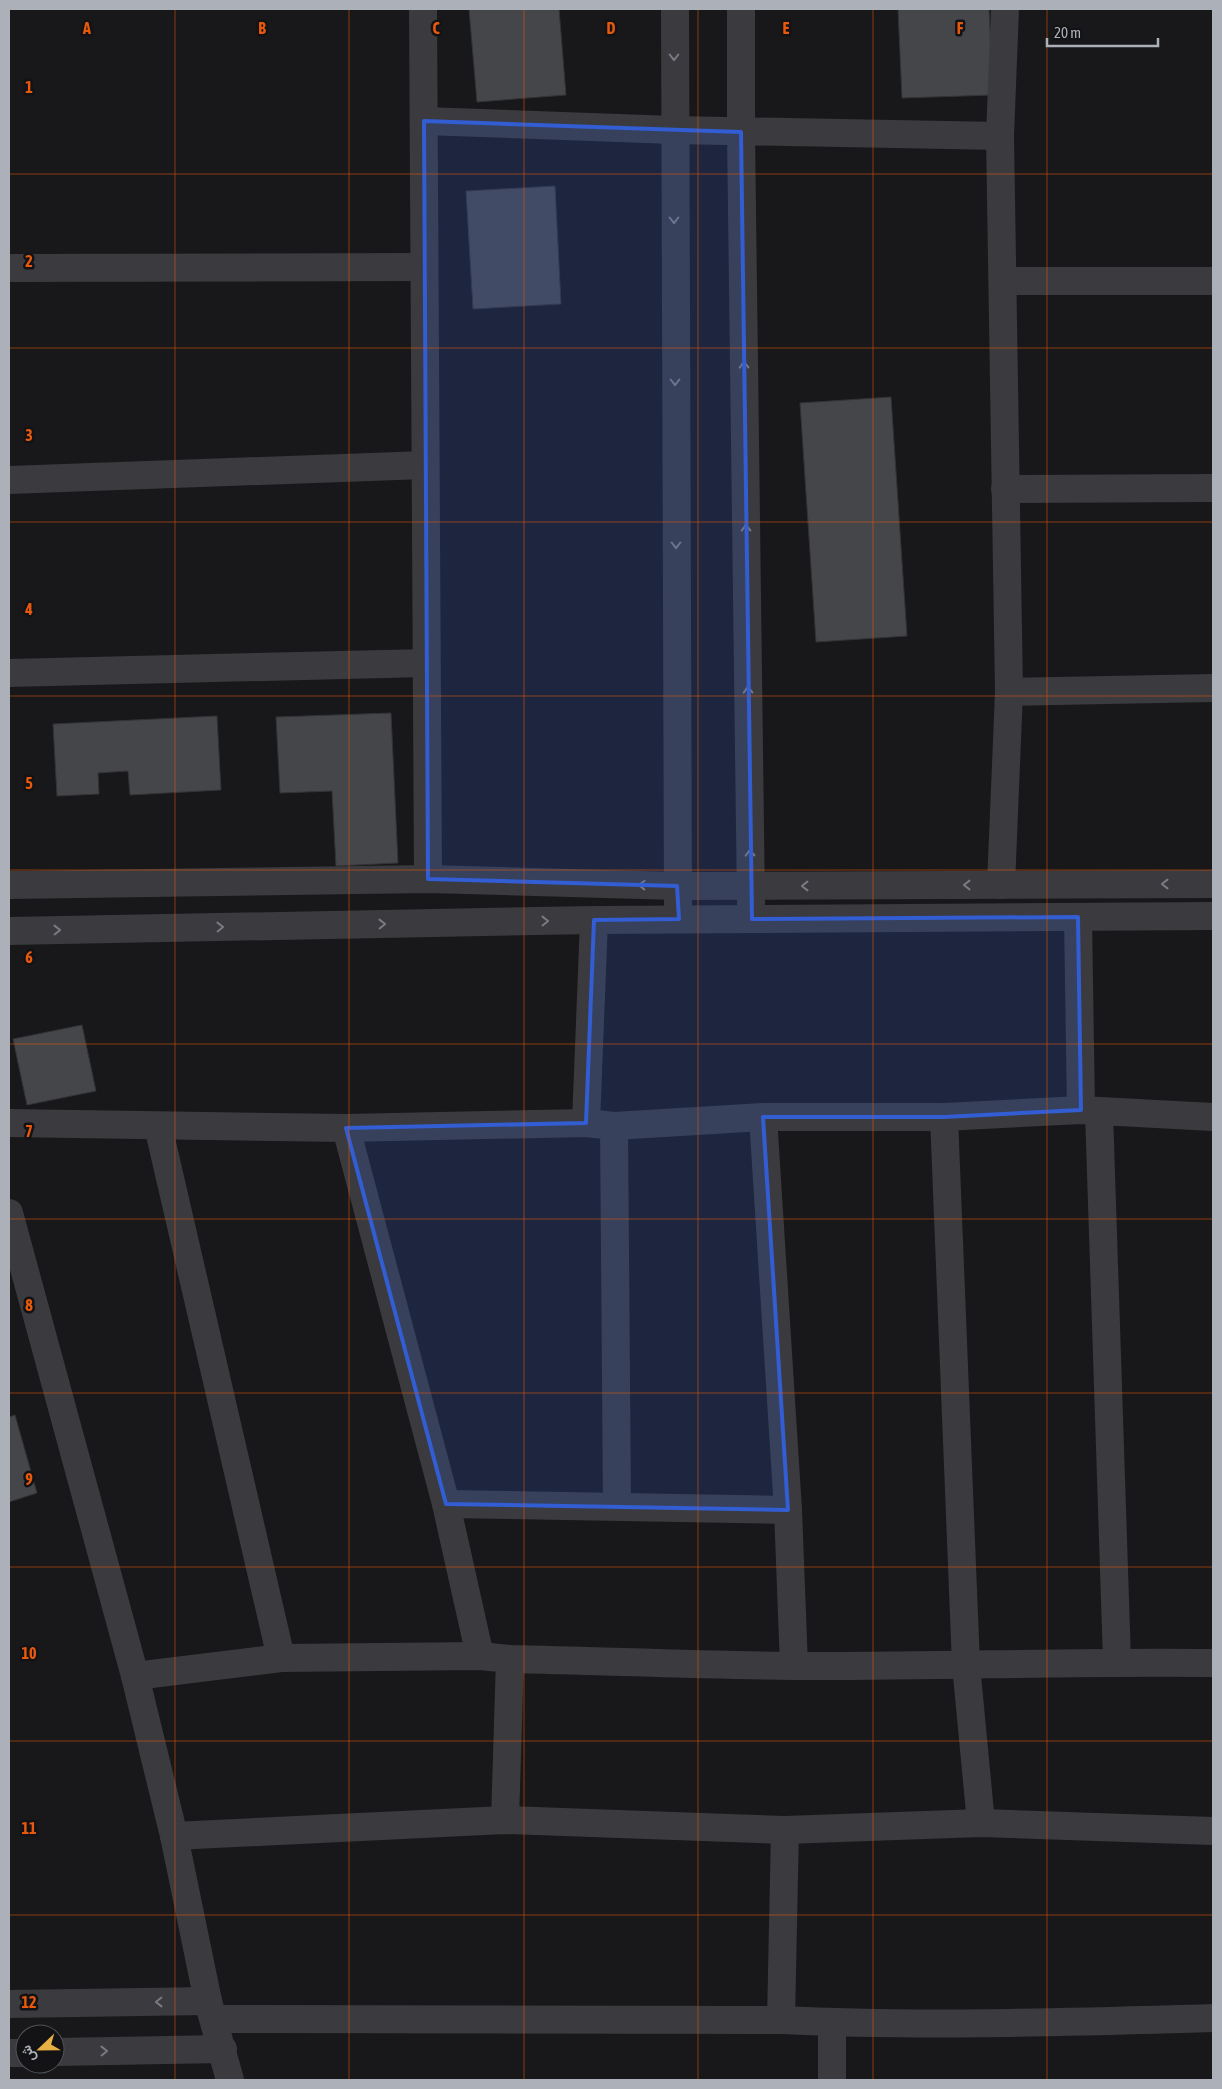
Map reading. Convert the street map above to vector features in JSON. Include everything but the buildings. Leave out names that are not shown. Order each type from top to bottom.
[{"type":"street","points":[[423,9],[428,879]]},
{"type":"street","points":[[675,9],[677,886],[679,919]]},
{"type":"street","points":[[742,9],[741,132],[750,886],[752,919]]},
{"type":"street","points":[[1001,885],[1009,692],[1000,136],[1005,9]]},
{"type":"street","points":[[424,121],[741,132],[1000,136]]},
{"type":"street","points":[[9,268],[424,267]]},
{"type":"street","points":[[1003,281],[1213,280]]},
{"type":"street","points":[[9,480],[425,465]]},
{"type":"street","points":[[1005,489],[1213,488]]},
{"type":"street","points":[[9,673],[426,663]]},
{"type":"street","points":[[1009,692],[1213,688]]},
{"type":"street","points":[[9,885],[428,879],[677,886],[1213,884]]},
{"type":"street","points":[[9,931],[594,920],[1213,916]]},
{"type":"street","points":[[1078,917],[1090,1111],[1117,1661]]},
{"type":"street","points":[[586,1123],[594,920]]},
{"type":"street","points":[[9,1123],[346,1128],[586,1123],[614,1126],[763,1118],[944,1117],[1090,1111],[1213,1117]]},
{"type":"street","points":[[944,1117],[966,1665],[981,1823]]},
{"type":"street","points":[[763,1118],[788,1510],[794,1666]]},
{"type":"street","points":[[158,1126],[281,1658]]},
{"type":"street","points":[[614,1126],[617,1506]]},
{"type":"street","points":[[346,1128],[446,1504],[480,1656]]},
{"type":"street","points":[[9,1213],[135,1676],[174,1836],[211,2010],[230,2080]]},
{"type":"street","points":[[446,1504],[788,1510]]},
{"type":"street","points":[[135,1676],[281,1658],[480,1656],[510,1659],[794,1666],[966,1665],[1117,1661],[1213,1663]]},
{"type":"street","points":[[505,1820],[510,1659]]},
{"type":"street","points":[[174,1836],[505,1820],[785,1830],[981,1823],[1213,1831]]},
{"type":"street","points":[[782,2020],[785,1830]]},
{"type":"street","points":[[9,2004],[211,2010],[1000,2024],[1213,2018]]},
{"type":"street","points":[[832,2022],[832,2080]]},
{"type":"street","points":[[65,2052],[222,2049]]},
{"type":"highlighted area","points":[[424,121],[741,132],[752,919],[1078,917],[1081,1110],[944,1117],[763,1117],[788,1510],[446,1504],[346,1128],[586,1123],[594,920],[679,919],[677,886],[428,879]]}]
